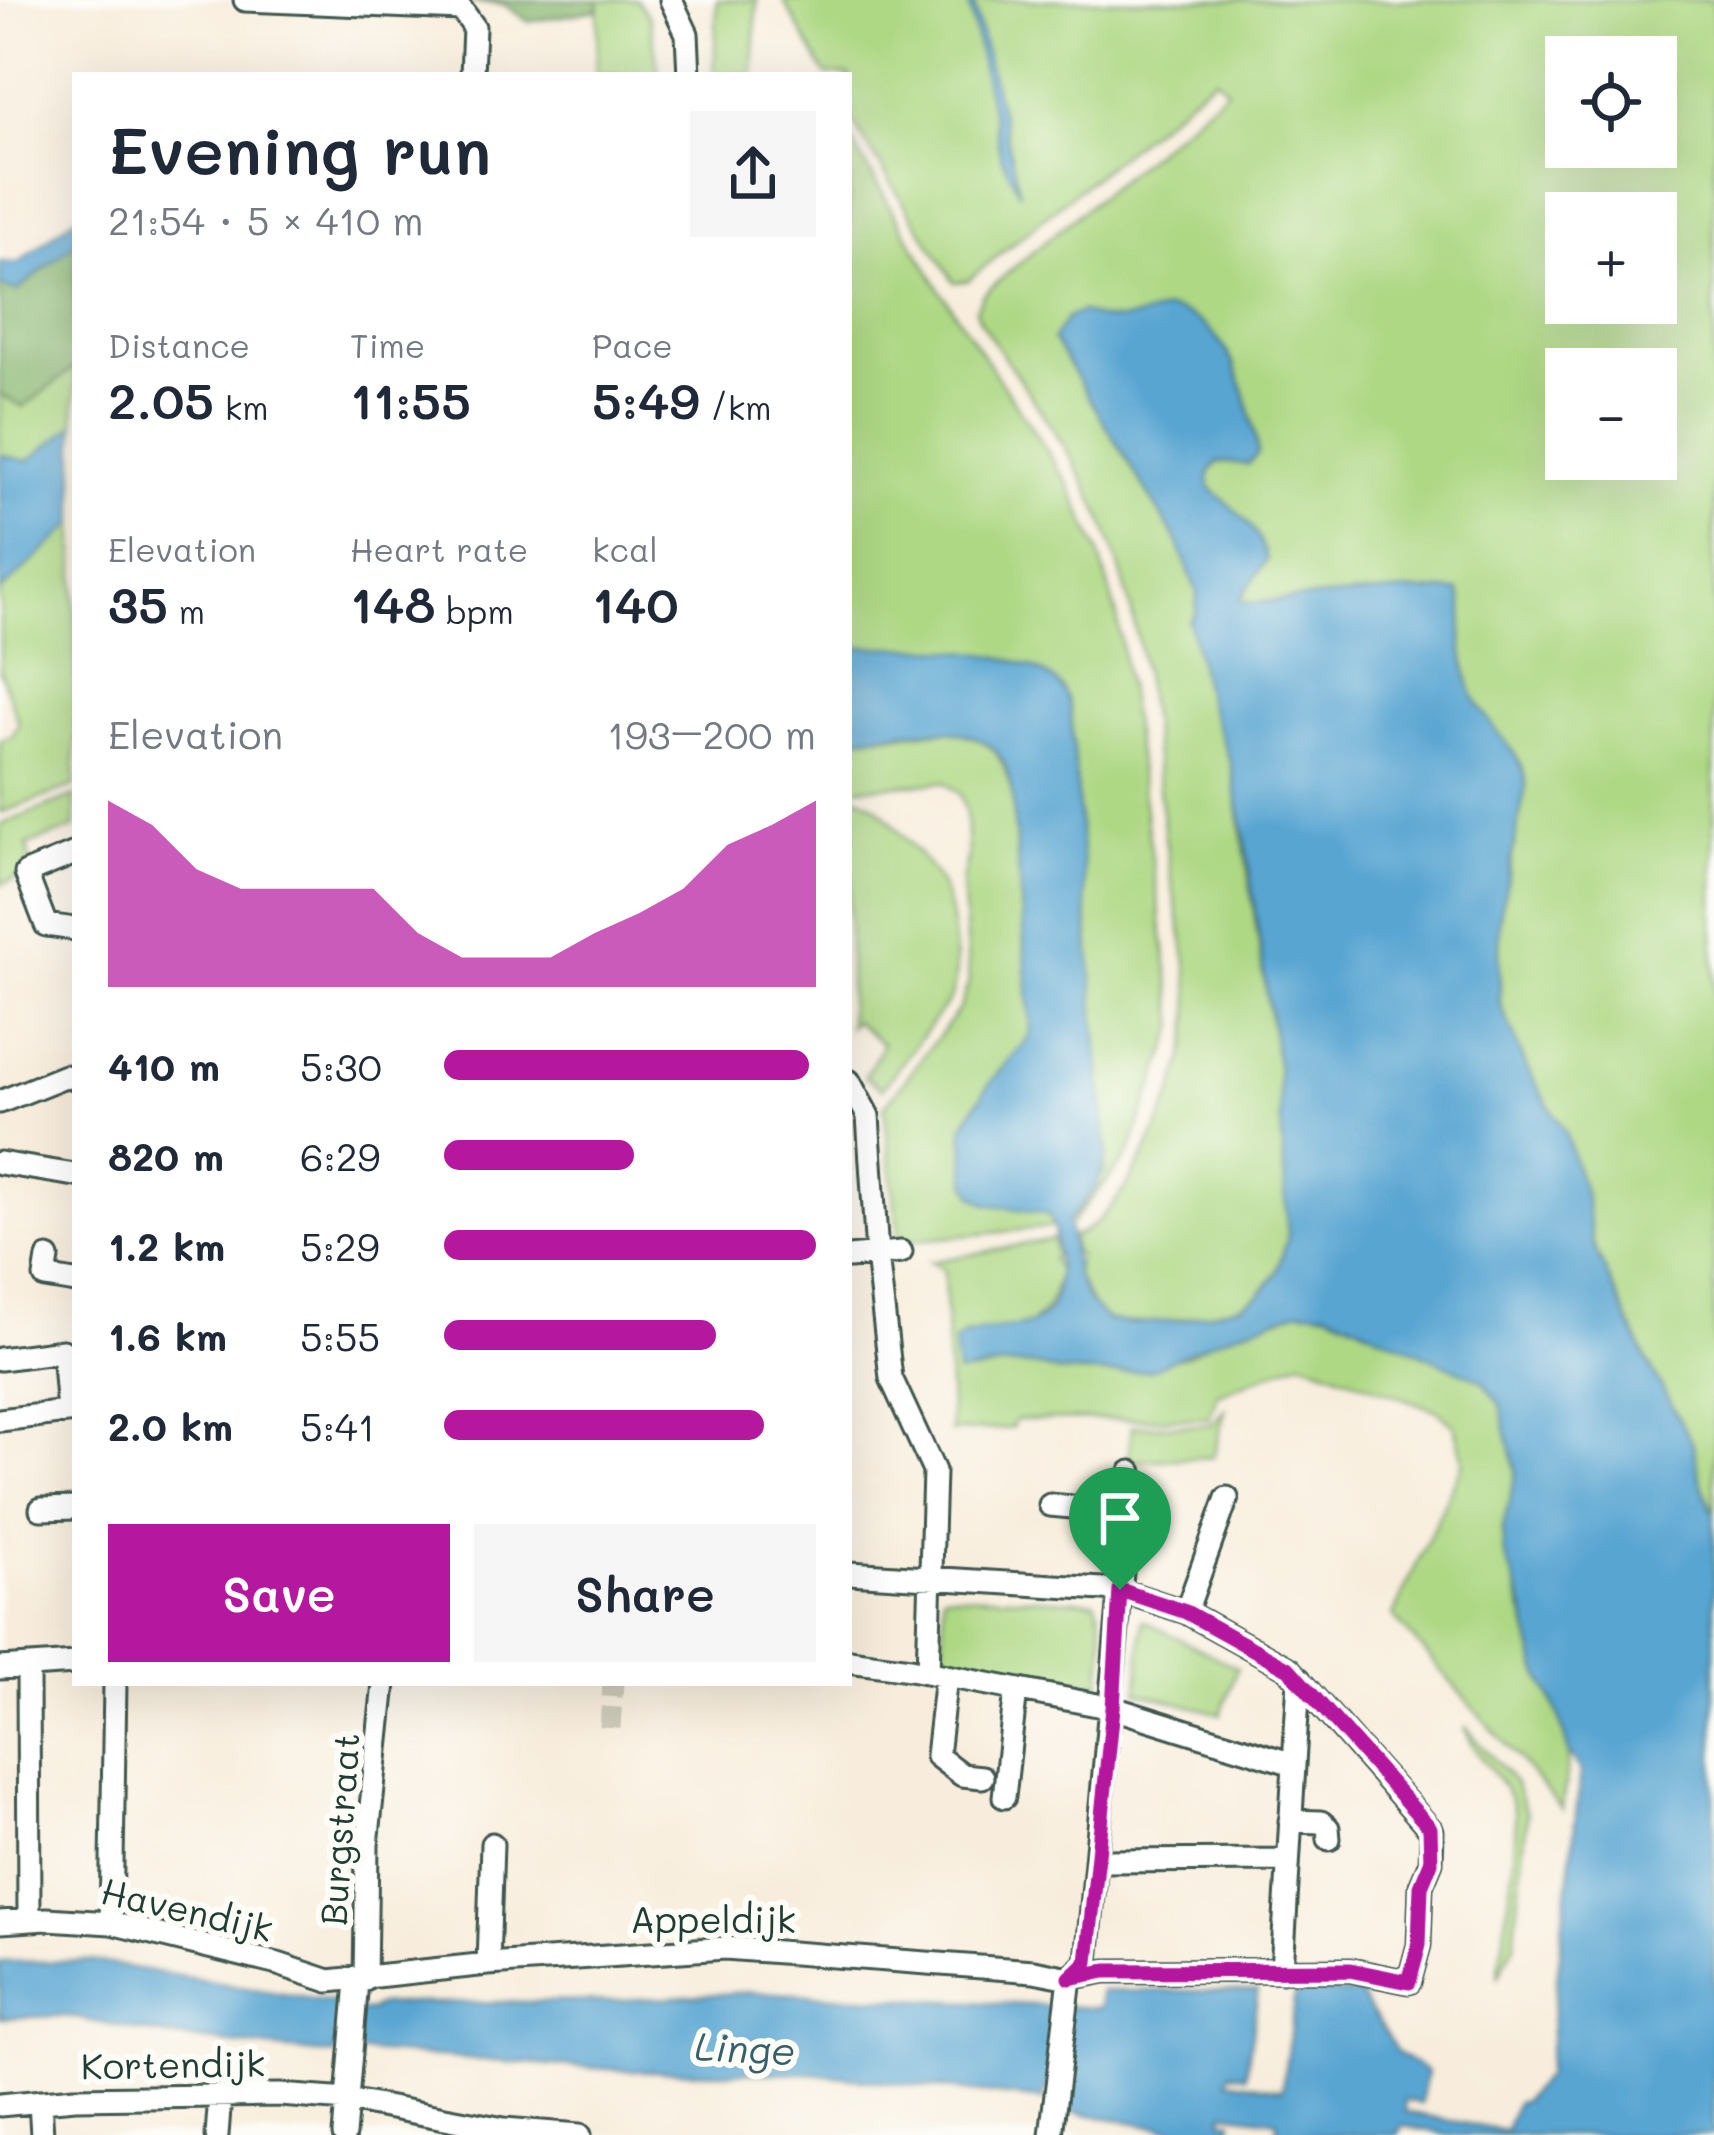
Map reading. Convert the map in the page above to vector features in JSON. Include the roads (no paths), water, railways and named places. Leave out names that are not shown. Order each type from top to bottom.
[{"type":"street","points":[[245,0],[453,7],[467,14],[474,27],[472,72]]},
{"type":"street","points":[[671,0],[687,34],[689,72]]},
{"type":"street","points":[[72,854],[26,873],[46,925],[72,929]]},
{"type":"street","points":[[0,1102],[64,1076],[72,1077]]},
{"type":"street","points":[[852,1087],[868,1116],[877,1255],[895,1392],[934,1471],[929,1576],[937,1674],[937,1756],[962,1774],[982,1777]]},
{"type":"street","points":[[0,1163],[72,1175]]},
{"type":"street","points":[[852,1257],[901,1252]]},
{"type":"street","points":[[48,1258],[45,1277],[72,1282]]},
{"type":"street","points":[[0,1360],[63,1351],[71,1412],[0,1420]]},
{"type":"street","points":[[1051,2135],[1070,1978],[1087,1962],[1131,1472]]},
{"type":"street","points":[[1186,1612],[1227,1498]]},
{"type":"street","points":[[1050,1505],[1103,1510],[1109,1517],[1127,1519]]},
{"type":"street","points":[[41,1509],[72,1508]]},
{"type":"street","points":[[852,1573],[1120,1590],[1186,1612],[1295,1667],[1396,1789],[1388,1811]]},
{"type":"street","points":[[852,1661],[1113,1708],[1293,1764]]},
{"type":"street","points":[[0,1668],[72,1664]]},
{"type":"street","points":[[28,1667],[28,1920]]},
{"type":"street","points":[[1282,1971],[1295,1667]]},
{"type":"street","points":[[111,1923],[115,1686]]},
{"type":"street","name":"Burgstraat","points":[[344,2135],[384,1686]]},
{"type":"street","points":[[1004,1797],[1016,1690]]},
{"type":"street","name":"Appeldijk","points":[[361,1981],[488,1964],[751,1947],[1070,1978],[1105,1971],[1350,1970],[1409,1982],[1419,1945],[1421,1886],[1431,1862],[1433,1836],[1396,1789]]},
{"type":"street","points":[[1290,1821],[1321,1822],[1329,1838]]},
{"type":"street","points":[[488,1964],[492,1844]]},
{"type":"street","points":[[1098,1861],[1288,1860]]},
{"type":"street","name":"Havendijk","points":[[0,1922],[111,1923],[278,1964],[318,1980],[361,1981]]},
{"type":"street","points":[[217,2135],[220,2096]]},
{"type":"street","name":"Kortendijk","points":[[0,2105],[220,2096],[348,2100],[504,2128],[580,2135]]},
{"type":"street","points":[[40,2101],[42,2135]]},
{"type":"water","points":[[968,0],[973,0],[1020,193],[1001,157]]},
{"type":"water","points":[[72,219],[72,245],[17,291],[0,286],[0,262],[19,263]]},
{"type":"water","name":"Linge","points":[[1168,309],[1190,316],[1222,344],[1242,386],[1258,453],[1248,464],[1218,462],[1209,473],[1210,487],[1252,528],[1267,560],[1240,599],[1247,603],[1459,591],[1463,653],[1472,689],[1523,773],[1526,786],[1499,921],[1500,1003],[1528,1070],[1565,1132],[1586,1199],[1593,1245],[1647,1361],[1693,1444],[1714,1516],[1714,2135],[1450,2135],[1403,2126],[1397,2135],[1276,2135],[1278,2120],[1224,2113],[1223,2120],[1232,2121],[1230,2135],[1203,2135],[1063,2110],[1065,2090],[1046,2088],[1043,2100],[809,2073],[635,2071],[337,2050],[334,2055],[177,2038],[65,2016],[0,2018],[0,1962],[92,1961],[336,2003],[338,2011],[415,2003],[608,2001],[750,1992],[1100,2008],[1101,1991],[1258,1991],[1246,2075],[1230,2073],[1228,2080],[1282,2089],[1296,1990],[1359,1994],[1398,2053],[1427,2072],[1421,2103],[1404,2100],[1406,2112],[1505,2131],[1515,2103],[1523,2101],[1546,2075],[1581,1771],[1569,1753],[1558,1713],[1538,1670],[1523,1603],[1504,1552],[1502,1532],[1516,1471],[1500,1404],[1482,1381],[1327,1311],[1299,1310],[1150,1370],[1059,1372],[1033,1365],[957,1374],[954,1342],[1039,1319],[1050,1308],[1056,1289],[1055,1237],[1048,1214],[987,1204],[974,1196],[967,1182],[963,1127],[988,1085],[1029,1038],[1031,1027],[1012,794],[1001,758],[988,744],[971,736],[931,730],[852,738],[852,647],[1000,657],[1052,679],[1068,701],[1107,1156],[1097,1186],[1068,1221],[1076,1275],[1088,1301],[1107,1320],[1130,1324],[1181,1320],[1244,1304],[1276,1275],[1288,1237],[1278,1071],[1231,763],[1207,700],[1189,621],[1196,613],[1197,592],[1177,541],[1053,339],[1067,318],[1081,312],[1115,320]]},
{"type":"water","points":[[72,427],[72,526],[0,592],[0,455],[28,461]]},
{"type":"tunnel","points":[[610,1728],[613,1686]]}]
